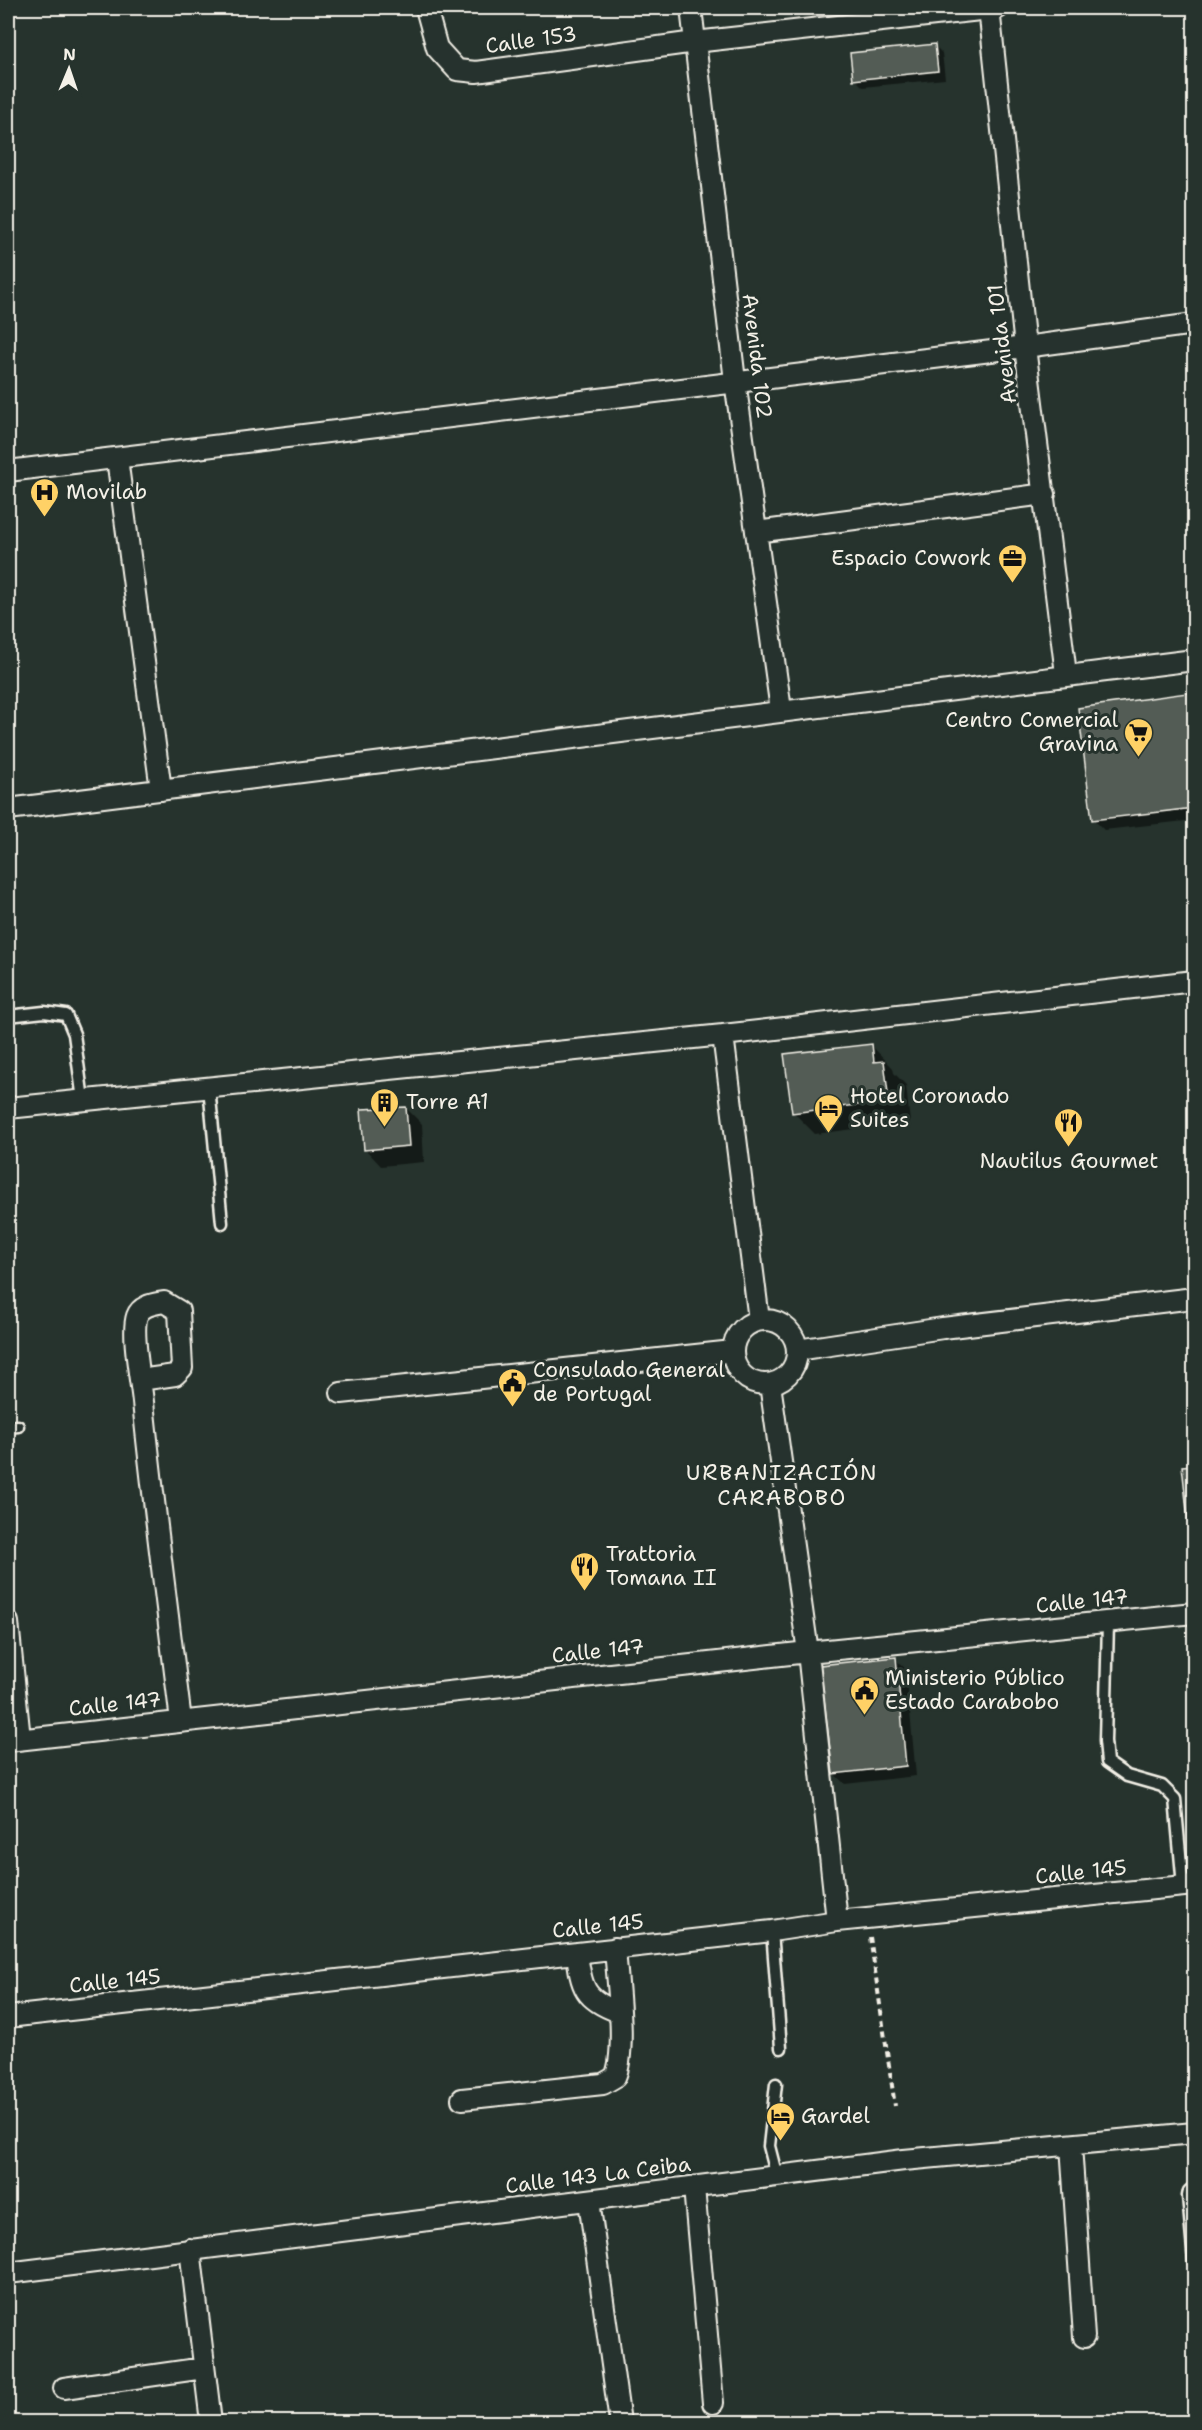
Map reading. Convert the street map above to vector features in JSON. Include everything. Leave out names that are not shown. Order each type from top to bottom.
[{"type":"street","name":"Calle 153","points":[[426,8],[436,48],[457,70],[476,72],[695,42],[992,8]]},
{"type":"street","name":"Avenida 102","points":[[691,8],[735,381],[781,711]]},
{"type":"street","name":"Avenida 101","points":[[992,8],[1026,346],[1066,674]]},
{"type":"street","points":[[8,471],[1194,324]]},
{"type":"street","points":[[117,458],[161,790]]},
{"type":"street","points":[[756,532],[1045,494]]},
{"type":"street","points":[[8,809],[1066,674],[1194,660]]},
{"type":"street","points":[[8,1108],[723,1035],[1194,981]]},
{"type":"street","points":[[723,1035],[759,1320]]},
{"type":"street","points":[[797,1350],[943,1328],[1194,1298]]},
{"type":"street","points":[[759,1320],[768,1320],[785,1327],[796,1341],[797,1350],[793,1368],[779,1381],[770,1384],[751,1381],[743,1376],[737,1368],[733,1351],[734,1342],[744,1328],[759,1320]]},
{"type":"street","points":[[341,1393],[733,1351]]},
{"type":"street","points":[[140,1380],[181,1721]]},
{"type":"street","points":[[770,1384],[808,1652],[837,1921]]},
{"type":"street","name":"Calle 147","points":[[14,1740],[808,1652],[1194,1613]]},
{"type":"street","points":[[8,1622],[14,1740]]},
{"type":"street","name":"Calle 145","points":[[8,2017],[772,1931],[837,1921],[1189,1885]]},
{"type":"street","points":[[462,2099],[611,2081],[621,2061],[615,1948]]},
{"type":"street","points":[[577,1953],[580,1977],[586,1993],[603,2007],[619,2012]]},
{"type":"street","name":"Calle 143 La Ceiba","points":[[8,2274],[190,2249],[904,2160],[1194,2133]]},
{"type":"street","points":[[1071,2145],[1084,2337]]},
{"type":"street","points":[[694,2187],[712,2403]]},
{"type":"street","points":[[589,2201],[620,2421]]},
{"type":"street","points":[[190,2249],[211,2422]]},
{"type":"street","points":[[64,2388],[204,2368]]},
{"type":"lane","points":[[8,1016],[44,1012],[66,1015],[74,1034],[83,1100]]},
{"type":"lane","points":[[209,1088],[222,1223]]},
{"type":"lane","points":[[1108,1623],[1105,1741],[1107,1762],[1127,1776],[1162,1786],[1175,1799],[1189,1885]]},
{"type":"lane","points":[[772,1931],[781,2048]]},
{"type":"lane","points":[[776,2084],[769,2145],[777,2177]]},
{"type":"lane","points":[[1194,2187],[1189,2191],[1188,2196],[1194,2262]]},
{"type":"path","points":[[868,1918],[896,2106]]},
{"type":"building","points":[[935,44],[938,71],[853,80],[850,53]]},
{"type":"building","name":"Centro Comercial Gravina","points":[[1194,692],[1194,808],[1092,820],[1078,708]]},
{"type":"building","points":[[872,1044],[874,1062],[884,1061],[889,1101],[792,1113],[784,1054]]},
{"type":"building","name":"Torre A1","points":[[406,1107],[409,1146],[364,1150],[361,1109]]},
{"type":"building","points":[[1194,1465],[1194,1573],[1182,1466]]},
{"type":"building","name":"Ministerio Público Estado Carabobo","points":[[896,1657],[906,1766],[833,1774],[820,1665]]},
{"type":"place","name":"Movilab","points":[[45,518]]},
{"type":"place","name":"Espacio Cowork","points":[[1012,584]]},
{"type":"place","name":"Centro Comercial Gravina","points":[[1139,758]]},
{"type":"place","name":"Torre A1","points":[[385,1128]]},
{"type":"place","name":"Hotel Coronado Suites","points":[[829,1134]]},
{"type":"place","name":"Nautilus Gourmet","points":[[1069,1148]]},
{"type":"place","name":"Consulado General de Portugal","points":[[512,1408]]},
{"type":"place","name":"Trattoria Tomana II","points":[[585,1592]]},
{"type":"place","name":"Ministerio Público Estado Carabobo","points":[[864,1716]]},
{"type":"place","name":"Gardel","points":[[780,2142]]},
{"type":"district","name":"URBANIZACIÓN CARABOBO","points":[[782,1484]]}]
